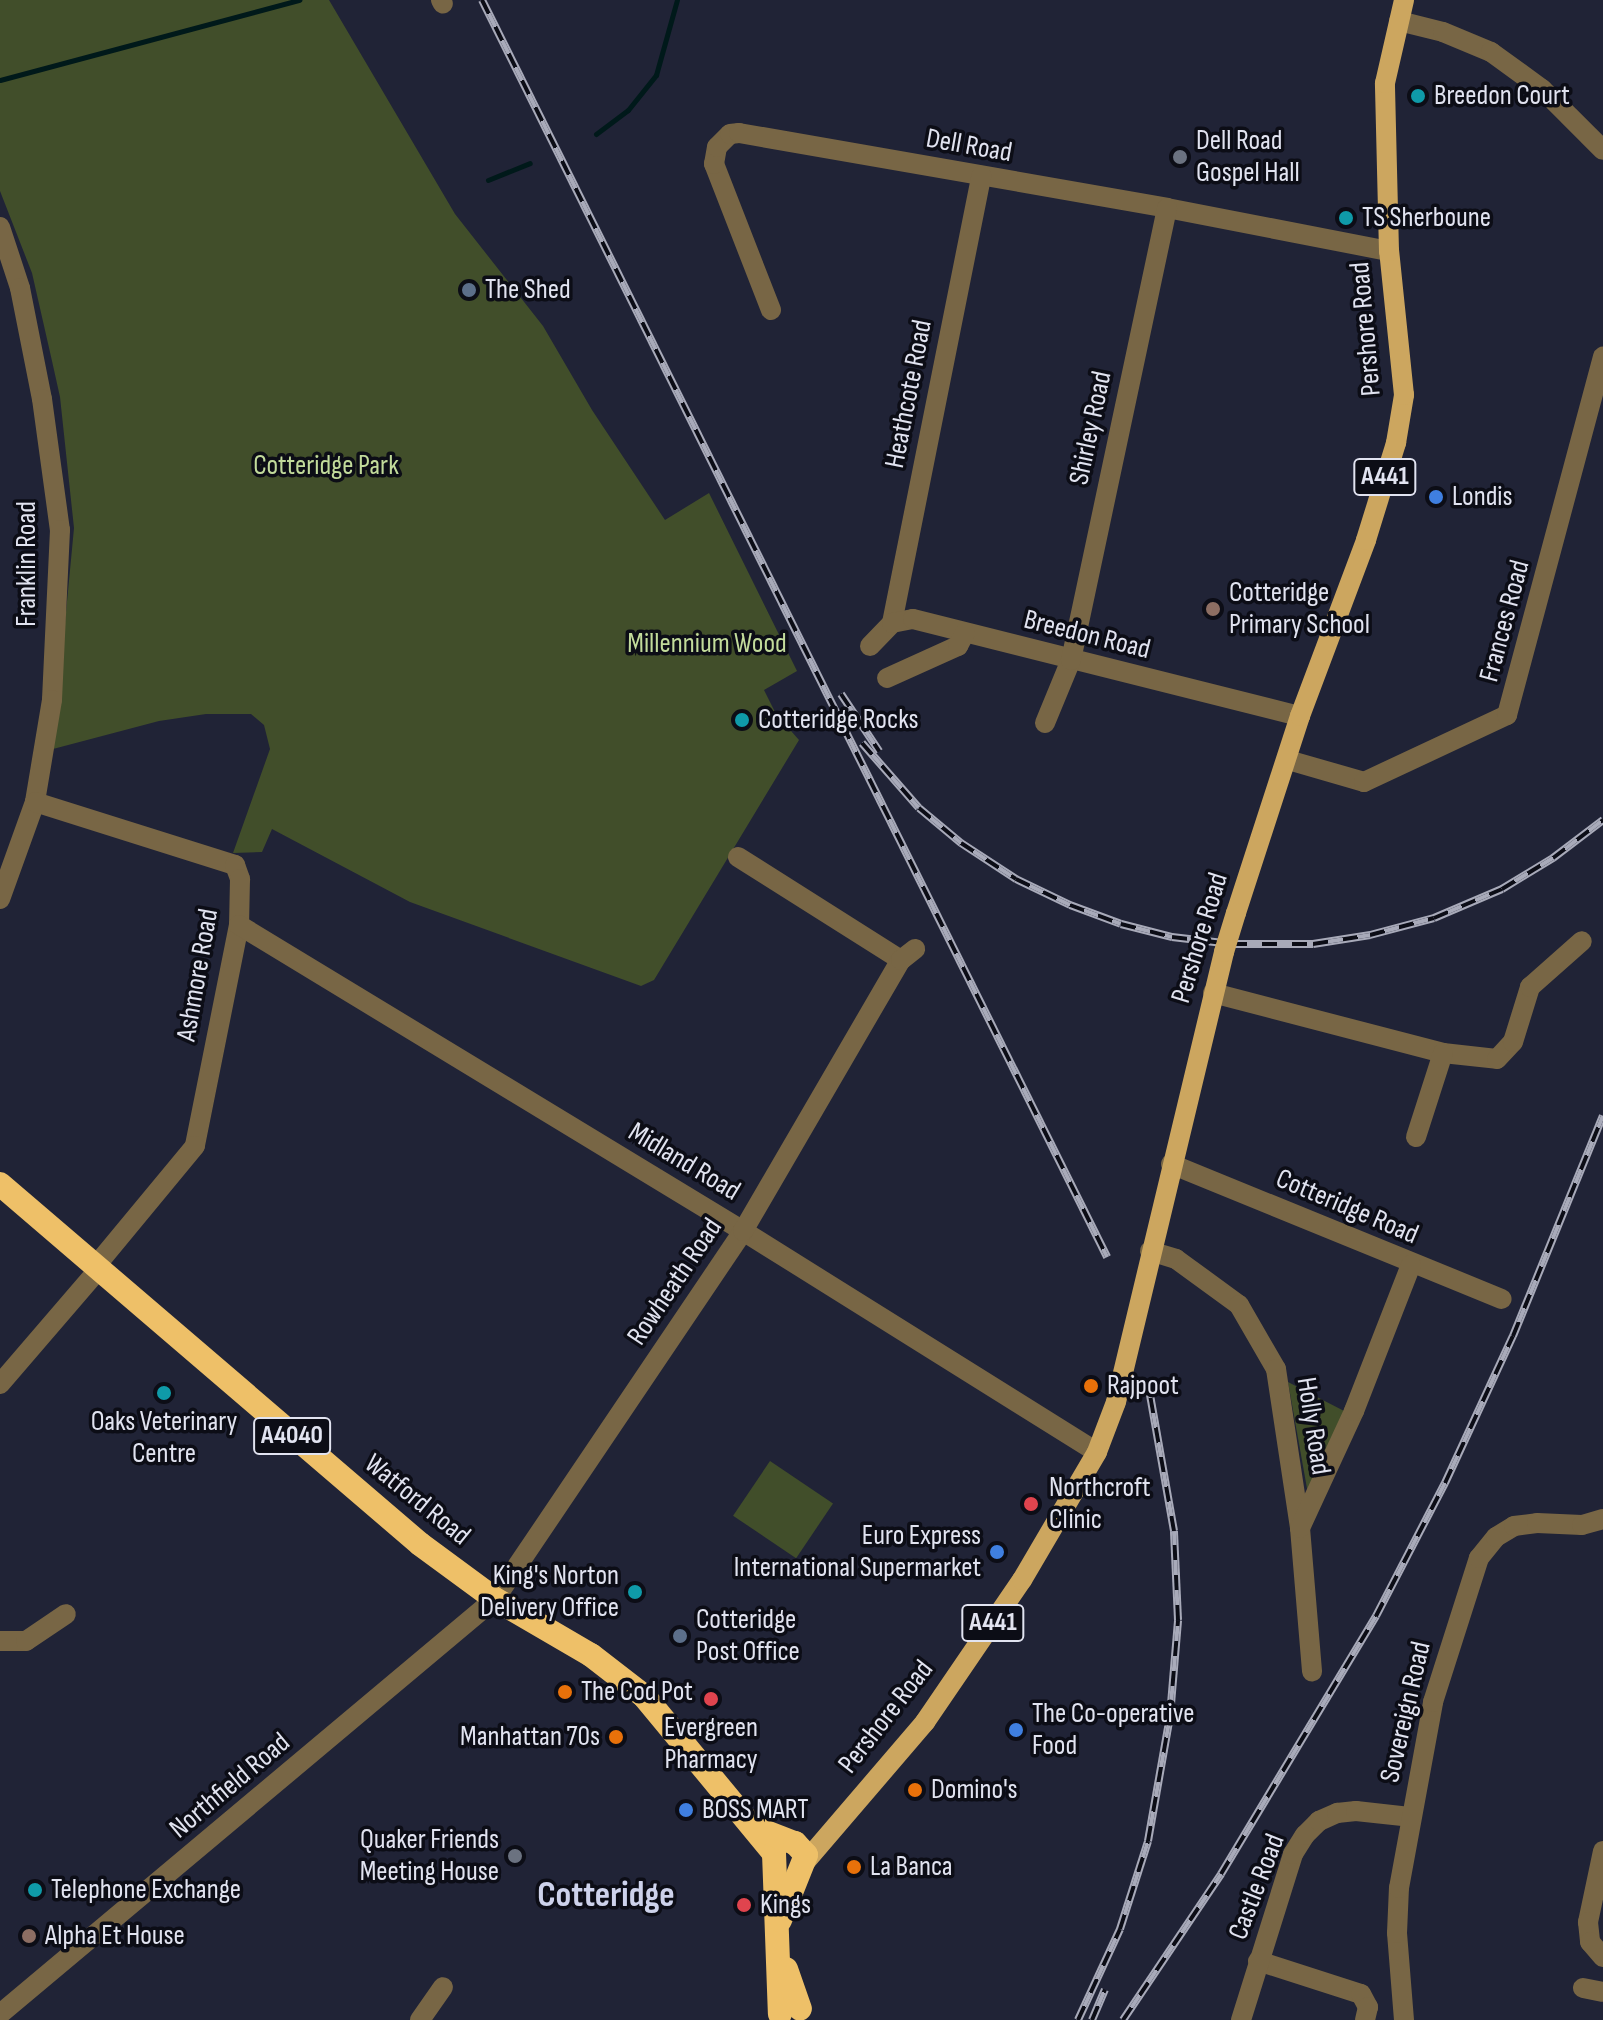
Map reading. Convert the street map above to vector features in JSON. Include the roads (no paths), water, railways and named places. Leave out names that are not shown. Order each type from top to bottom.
[{"type":"highway","name":"Watford Road","points":[[0,1184],[420,1544],[495,1599],[619,1674],[644,1696],[756,1828],[790,1856]]},
{"type":"highway","points":[[790,1856],[778,1926],[780,1956],[797,2017]]},
{"type":"main road","name":"Pershore Road","points":[[790,1856],[839,1824],[925,1722],[1022,1580],[1097,1452],[1116,1402],[1224,952],[1300,716],[1366,540],[1396,443],[1404,395],[1389,251],[1385,83],[1402,7]]},
{"type":"street","points":[[1402,7],[1443,32],[1491,52],[1542,89],[1603,150]]},
{"type":"street","name":"Dell Road","points":[[771,310],[714,164],[714,155],[722,139],[739,133],[1167,208],[1389,251]]},
{"type":"street","name":"Heathcote Road","points":[[892,623],[981,176]]},
{"type":"street","name":"Shirley Road","points":[[1045,723],[1071,660],[1167,208]]},
{"type":"street","name":"Franklin Road","points":[[0,227],[15,268],[42,399],[60,530],[52,700],[35,802],[0,899]]},
{"type":"street","name":"Frances Road","points":[[1288,760],[1364,782],[1507,715],[1603,357]]},
{"type":"street","name":"Breedon Road","points":[[892,623],[913,619],[1300,716]]},
{"type":"street","points":[[870,646],[892,623]]},
{"type":"street","points":[[887,678],[958,646],[965,633]]},
{"type":"street","name":"Ashmore Road","points":[[0,1384],[195,1146],[239,925],[240,879],[235,865],[35,802]]},
{"type":"street","name":"Rowheath Road","points":[[495,1599],[743,1231],[908,955],[738,857]]},
{"type":"street","name":"Midland Road","points":[[239,925],[743,1231],[1097,1452]]},
{"type":"street","points":[[1213,993],[1443,1053],[1488,1060],[1504,1055],[1513,1042],[1530,987],[1582,941]]},
{"type":"street","points":[[1416,1137],[1443,1053]]},
{"type":"street","name":"Cotteridge Road","points":[[1171,1164],[1411,1265],[1501,1299]]},
{"type":"street","name":"Holly Road","points":[[1150,1251],[1176,1259],[1239,1305],[1269,1352],[1276,1369],[1300,1528],[1312,1671]]},
{"type":"street","points":[[1300,1528],[1354,1411],[1411,1265]]},
{"type":"street","name":"Sovereign Road","points":[[1404,2020],[1397,1933],[1399,1888],[1410,1817],[1433,1702],[1479,1558],[1496,1537],[1514,1526],[1537,1523],[1582,1525],[1603,1519]]},
{"type":"street","name":"Northfield Road","points":[[0,2014],[495,1599]]},
{"type":"street","points":[[0,1641],[26,1641],[66,1614]]},
{"type":"street","name":"Castle Road","points":[[1241,2020],[1293,1854],[1319,1821],[1356,1811],[1410,1817]]},
{"type":"street","points":[[1603,1851],[1588,1922],[1590,1942],[1603,1957]]},
{"type":"street","points":[[1258,1961],[1361,1994],[1368,2007],[1365,2020]]},
{"type":"street","points":[[420,2020],[443,1987]]},
{"type":"waterway","points":[[0,80],[299,0]]},
{"type":"waterway","points":[[596,134],[628,110],[656,75],[677,0]]},
{"type":"waterway","points":[[488,180],[530,163]]},
{"type":"railway","points":[[482,0],[1107,1257]]},
{"type":"railway","points":[[841,694],[879,751]]},
{"type":"railway","points":[[862,743],[919,808],[961,843],[1016,879],[1070,905],[1121,924],[1172,937],[1232,944],[1313,944],[1370,935],[1434,918],[1502,889],[1553,858],[1603,820]]},
{"type":"railway","points":[[1123,2020],[1221,1874],[1376,1616],[1445,1483],[1513,1336],[1603,1116]]},
{"type":"railway","points":[[1078,2020],[1120,1929],[1148,1841],[1170,1716],[1178,1620],[1174,1531],[1148,1384]]},
{"type":"railway","points":[[1092,2020],[1105,1990]]},
{"type":"place","name":"Breedon Court","points":[[1418,96]]},
{"type":"place","name":"Dell Road Gospel Hall","points":[[1180,157]]},
{"type":"place","name":"TS Sherboune","points":[[1346,218]]},
{"type":"place","name":"The Shed","points":[[469,290]]},
{"type":"place","name":"Londis","points":[[1436,497]]},
{"type":"place","name":"Cotteridge Primary School","points":[[1213,609]]},
{"type":"place","name":"Cotteridge Rocks","points":[[742,720]]},
{"type":"place","name":"Rajpoot","points":[[1091,1386]]},
{"type":"place","name":"Oaks Veterinary Centre","points":[[164,1393]]},
{"type":"place","name":"Northcroft Clinic","points":[[1031,1504]]},
{"type":"place","name":"Euro Express International Supermarket","points":[[997,1552]]},
{"type":"place","name":"King's Norton Delivery Office","points":[[635,1592]]},
{"type":"place","name":"Cotteridge Post Office","points":[[680,1636]]},
{"type":"place","name":"The Cod Pot","points":[[565,1692]]},
{"type":"place","name":"Evergreen Pharmacy","points":[[711,1699]]},
{"type":"place","name":"The Co-operative Food","points":[[1016,1730]]},
{"type":"place","name":"Manhattan 70s","points":[[616,1737]]},
{"type":"place","name":"Domino's","points":[[915,1790]]},
{"type":"place","name":"BOSS MART","points":[[686,1810]]},
{"type":"place","name":"Quaker Friends Meeting House","points":[[515,1856]]},
{"type":"place","name":"La Banca","points":[[854,1867]]},
{"type":"place","name":"Telephone Exchange","points":[[35,1890]]},
{"type":"place","name":"Kings","points":[[744,1905]]},
{"type":"place","name":"Alpha Et House","points":[[29,1936]]},
{"type":"district","name":"Cotteridge","points":[[606,1896]]},
{"type":"park label","name":"Cotteridge Park","points":[[326,466]]},
{"type":"park label","name":"Millennium Wood","points":[[707,644]]}]
